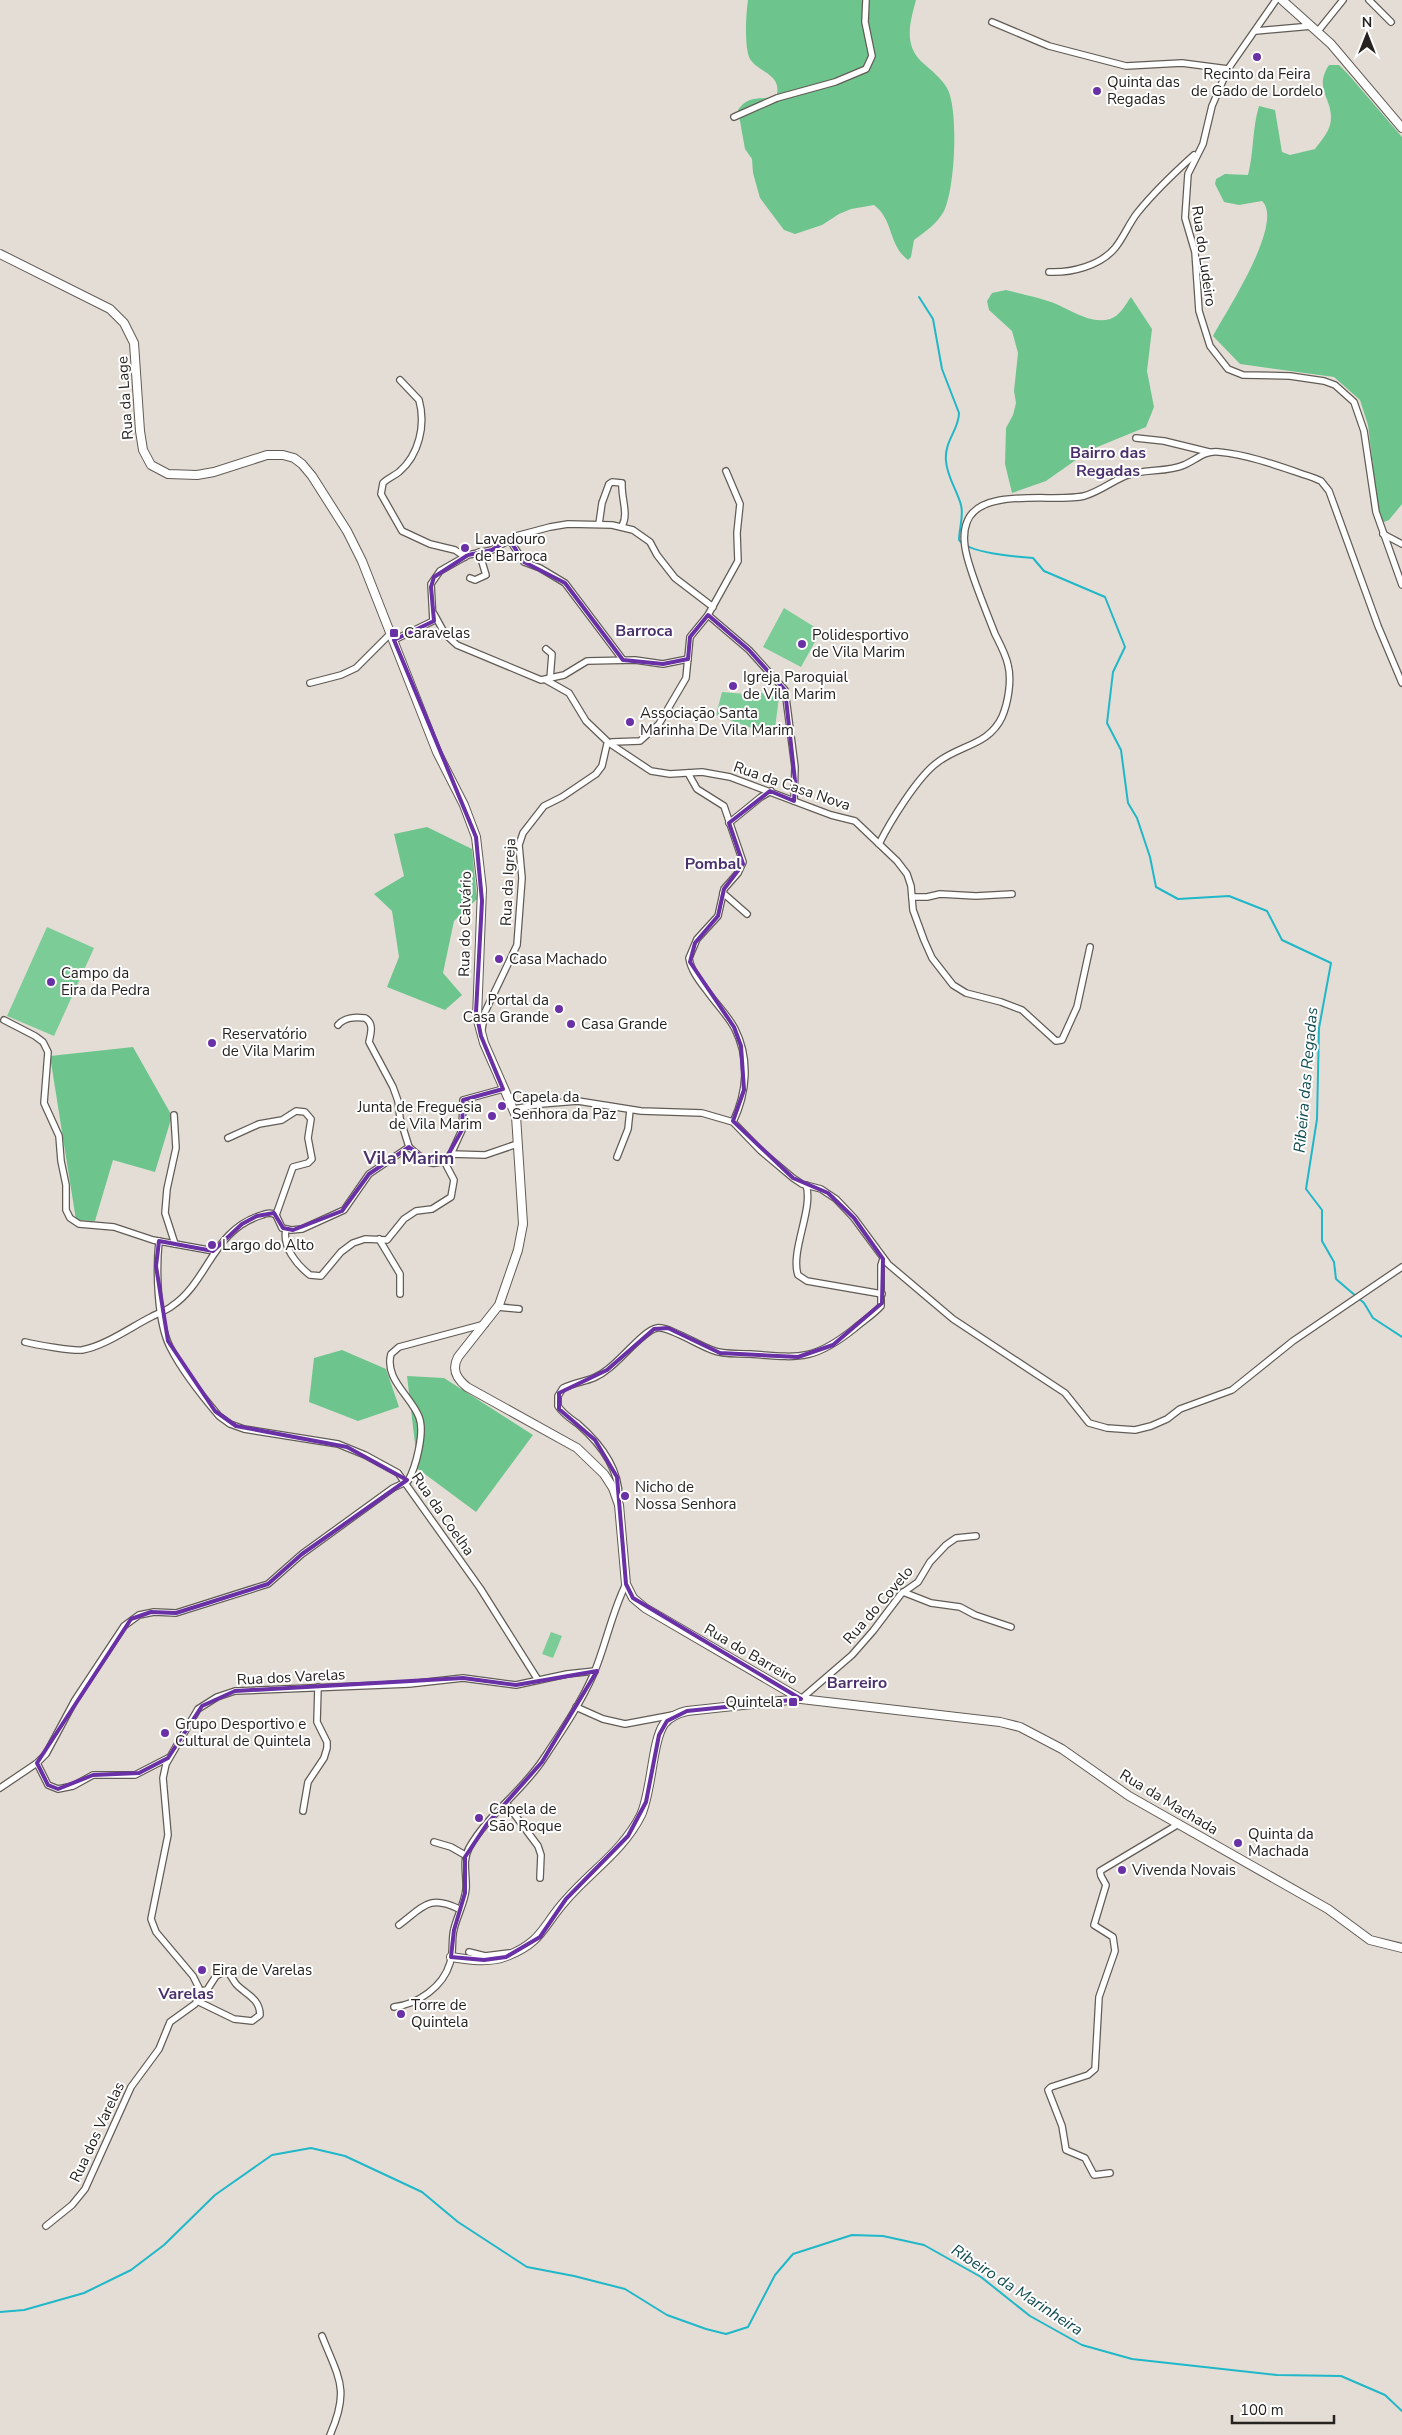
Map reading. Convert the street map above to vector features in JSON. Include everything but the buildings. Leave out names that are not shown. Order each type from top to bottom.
[{"type":"street","points":[[734,117],[777,98],[835,82],[866,69],[872,56],[864,22],[866,0]]},
{"type":"street","points":[[1282,0],[1315,28],[1402,128]]},
{"type":"street","name":"Rua do Ludeiro","points":[[1282,0],[1228,69],[1212,106],[1200,150],[1188,174],[1185,218],[1194,252],[1199,311],[1210,346],[1218,358],[1234,373],[1243,375],[1308,377],[1335,385],[1354,402],[1360,415],[1374,507],[1402,585]]},
{"type":"street","points":[[1256,31],[1315,28],[1342,0]]},
{"type":"street","points":[[1369,0],[1391,22]]},
{"type":"street","points":[[992,22],[1046,45],[1126,66],[1141,67],[1182,63],[1228,69]]},
{"type":"street","points":[[1049,272],[1066,273],[1105,256],[1114,248],[1142,208],[1170,176],[1200,150]]},
{"type":"street","name":"Rua da Lage","points":[[0,254],[110,309],[124,322],[135,349],[141,440],[146,457],[155,468],[173,474],[202,475],[267,455],[289,456],[302,464],[312,476],[347,531]]},
{"type":"street","points":[[400,380],[419,400],[420,433],[416,449],[410,460],[400,472],[383,483],[382,494],[404,533],[430,544],[455,550],[465,557]]},
{"type":"street","points":[[1136,438],[1164,441],[1208,452],[1219,452],[1256,460],[1314,478],[1321,482],[1329,491],[1378,626],[1402,683]]},
{"type":"street","points":[[878,844],[893,817],[934,765],[988,736],[1002,718],[1006,702],[1009,666],[981,599],[965,551],[967,522],[971,516],[980,508],[1003,499],[1084,496],[1125,476],[1174,468],[1208,452]]},
{"type":"street","points":[[609,743],[640,741],[655,728],[686,678],[690,637],[713,607],[739,558],[737,533],[740,501],[726,471]]},
{"type":"street","points":[[599,524],[604,496],[610,483],[615,482],[622,483],[621,497],[625,515],[622,526]]},
{"type":"street","points":[[310,683],[341,676],[356,668],[393,637],[432,622],[432,580],[440,571],[465,557],[492,550],[509,539],[553,526],[599,524],[630,528],[650,542],[657,555],[675,578],[713,607]]},
{"type":"street","name":"Rua do Calvário","points":[[347,531],[393,637],[437,752],[472,826],[480,863],[482,909],[476,994],[477,1017],[481,1036],[503,1089],[514,1109]]},
{"type":"street","points":[[1383,534],[1402,544]]},
{"type":"street","points":[[509,539],[524,562],[540,568],[565,583],[623,660]]},
{"type":"street","points":[[470,578],[475,580],[486,576],[479,552]]},
{"type":"street","name":"Rua da Casa Nova","points":[[433,612],[445,634],[460,647],[513,670],[548,680],[569,693],[586,721],[609,743],[654,772],[718,774],[771,791],[832,815],[853,819],[897,860],[907,874],[912,886],[914,913],[926,946],[932,958],[955,987],[970,995],[1000,1002],[1022,1010],[1057,1042],[1063,1038],[1077,1007],[1090,947]]},
{"type":"street","points":[[708,615],[749,650],[785,690],[795,768],[794,800]]},
{"type":"street","points":[[546,649],[552,654],[548,680],[567,674],[585,662],[623,660],[663,664],[688,659]]},
{"type":"street","name":"Rua da Igreja","points":[[481,1036],[485,1012],[517,945],[522,878],[519,845],[522,832],[544,806],[562,797],[596,774],[603,763],[605,747],[609,743]]},
{"type":"street","points":[[688,773],[697,790],[723,805],[743,862],[723,893],[720,913],[697,939],[690,958],[695,974],[734,1026],[741,1046],[744,1090],[740,1107],[733,1122]]},
{"type":"street","points":[[729,823],[761,796],[771,791]]},
{"type":"street","points":[[723,893],[747,914]]},
{"type":"street","points":[[912,897],[927,897],[940,894],[976,896],[1012,894]]},
{"type":"street","points":[[338,1025],[342,1020],[349,1018],[365,1018],[370,1022],[372,1028],[369,1042],[394,1087],[400,1118],[409,1147],[430,1162],[444,1161],[451,1154],[462,1130],[462,1100],[503,1089]]},
{"type":"street","points":[[4,1020],[35,1036],[45,1045],[48,1052],[44,1103],[60,1139],[60,1161],[66,1182],[66,1210],[68,1215],[79,1224],[118,1228],[159,1241],[214,1251]]},
{"type":"street","points":[[618,1503],[604,1474],[585,1454],[471,1390],[459,1380],[454,1370],[456,1360],[498,1307],[522,1234],[517,1124],[514,1109],[541,1104],[578,1101],[630,1110],[694,1112],[733,1122],[793,1178],[828,1193],[844,1206],[883,1259],[960,1324],[1065,1393],[1089,1423],[1118,1429],[1135,1430],[1151,1426],[1167,1419],[1180,1409],[1232,1390],[1288,1344],[1402,1267]]},
{"type":"street","points":[[617,1157],[628,1129],[630,1110]]},
{"type":"street","points":[[228,1138],[260,1124],[282,1120],[296,1111],[305,1112],[311,1119],[308,1139],[312,1159],[308,1163],[294,1166],[276,1215],[279,1225],[286,1229],[302,1229],[344,1210],[351,1203],[369,1174],[409,1147]]},
{"type":"street","points":[[174,1115],[176,1148],[166,1189],[165,1213],[176,1244]]},
{"type":"street","points":[[451,1154],[484,1155],[517,1144]]},
{"type":"street","points":[[286,1229],[285,1240],[293,1256],[306,1272],[316,1277],[323,1275],[351,1244],[365,1238],[388,1239],[401,1221],[413,1212],[432,1209],[451,1197],[454,1180],[444,1161]]},
{"type":"street","points":[[806,1184],[808,1197],[801,1233],[798,1275],[807,1281],[882,1294]]},
{"type":"street","points":[[25,1342],[72,1350],[86,1349],[162,1312],[180,1298],[202,1272],[214,1251],[247,1220],[270,1213],[276,1215]]},
{"type":"street","points":[[379,1239],[400,1274],[400,1294]]},
{"type":"street","name":"Rua da Coelha","points":[[159,1241],[156,1275],[168,1341],[173,1353],[215,1411],[224,1420],[244,1429],[326,1441],[347,1447],[393,1470],[406,1483],[480,1588],[538,1680]]},
{"type":"street","points":[[394,2007],[409,2004],[428,1993],[446,1972],[451,1957],[452,1940],[459,1909],[466,1889],[466,1855],[477,1836],[539,1766],[576,1707],[595,1671],[626,1584],[617,1477],[603,1452],[590,1435],[558,1406],[558,1396],[563,1388],[588,1382],[600,1375],[633,1348],[644,1334],[658,1328],[668,1328],[691,1342],[720,1353],[794,1357],[810,1355],[833,1345],[877,1310],[882,1303],[881,1265],[883,1259]]},
{"type":"street","points":[[498,1307],[519,1309]]},
{"type":"street","points":[[0,1788],[37,1763],[49,1749],[76,1700],[131,1619],[151,1612],[176,1613],[268,1584],[302,1554],[391,1490],[406,1483],[410,1478],[418,1448],[421,1425],[416,1411],[392,1375],[389,1364],[391,1354],[399,1347],[487,1323]]},
{"type":"street","name":"Rua do Covelo","points":[[801,1699],[852,1655],[903,1592],[918,1582],[930,1562],[949,1542],[963,1536],[976,1536]]},
{"type":"street","name":"Rua do Barreiro","points":[[626,1584],[633,1598],[645,1608],[801,1699],[1000,1722]]},
{"type":"street","points":[[903,1592],[931,1603],[960,1607],[1011,1627]]},
{"type":"street","name":"Rua dos Varelas","points":[[200,1991],[190,1971],[156,1932],[152,1923],[152,1908],[168,1830],[163,1778],[168,1758],[194,1714],[202,1706],[217,1696],[235,1691],[409,1684],[463,1678],[508,1686],[567,1674],[595,1671]]},
{"type":"street","points":[[303,1811],[309,1779],[324,1758],[327,1748],[327,1742],[318,1726],[318,1687]]},
{"type":"street","points":[[576,1707],[603,1718],[625,1724],[691,1711],[801,1699]]},
{"type":"street","points":[[451,1957],[491,1960],[506,1957],[522,1949],[540,1936],[566,1899],[616,1851],[632,1830],[648,1795],[660,1731],[667,1721],[675,1715]]},
{"type":"street","name":"Rua da Machada","points":[[1000,1722],[1020,1727],[1062,1749],[1129,1796],[1177,1825],[1328,1909],[1370,1940],[1402,1948]]},
{"type":"street","points":[[37,1763],[48,1785],[58,1789],[73,1786],[93,1775],[135,1775],[168,1758]]},
{"type":"street","points":[[506,1803],[538,1846],[541,1855],[540,1878]]},
{"type":"street","points":[[1110,2173],[1094,2175],[1085,2158],[1066,2150],[1062,2126],[1048,2090],[1051,2087],[1088,2075],[1095,2069],[1099,1997],[1116,1949],[1112,1937],[1094,1925],[1106,1885],[1100,1871],[1177,1825]]},
{"type":"street","points":[[434,1842],[451,1847],[466,1855]]},
{"type":"street","points":[[399,1925],[423,1907],[436,1901],[445,1902],[459,1909]]},
{"type":"street","points":[[469,1952],[487,1956],[513,1953],[522,1949]]},
{"type":"street","points":[[226,1971],[236,1985],[253,1998],[259,2007],[260,2015],[252,2021],[237,2020],[197,2001],[200,1991],[207,1990],[216,1976],[226,1971]]},
{"type":"street","name":"Rua dos Varelas","points":[[46,2226],[72,2206],[85,2189],[131,2087],[159,2049],[170,2022],[197,2001]]},
{"type":"street","points":[[322,2336],[342,2391],[341,2404],[330,2435]]},
{"type":"highlighted area","points":[[509,539],[524,562],[565,583],[623,660],[663,664],[688,659],[690,637],[708,615],[749,650],[785,690],[795,781],[794,801],[770,791],[729,823],[743,864],[724,889],[718,916],[695,943],[690,962],[734,1027],[741,1046],[744,1090],[733,1121],[793,1178],[828,1193],[854,1218],[883,1259],[882,1303],[833,1345],[798,1357],[720,1353],[668,1328],[654,1329],[607,1370],[559,1393],[559,1409],[595,1440],[617,1477],[626,1584],[633,1598],[801,1699],[687,1711],[667,1721],[659,1735],[646,1802],[628,1836],[566,1899],[540,1937],[506,1957],[484,1960],[451,1957],[454,1930],[465,1893],[465,1857],[487,1824],[542,1762],[597,1671],[516,1685],[463,1678],[235,1691],[202,1706],[168,1758],[139,1773],[93,1775],[58,1789],[48,1785],[37,1763],[131,1619],[151,1612],[176,1613],[268,1584],[302,1554],[407,1480],[347,1447],[236,1426],[215,1411],[168,1341],[156,1266],[159,1241],[213,1251],[242,1224],[257,1216],[274,1213],[283,1228],[293,1230],[342,1211],[369,1174],[409,1147],[428,1161],[444,1162],[462,1130],[463,1100],[503,1089],[481,1036],[476,1012],[482,901],[476,837],[394,640],[434,621],[431,587],[434,577],[468,555],[492,550]]},
{"type":"green space","points":[[748,0],[916,0],[910,25],[910,41],[917,56],[947,88],[951,98],[953,113],[954,149],[951,185],[944,211],[935,224],[914,240],[911,257],[908,260],[897,247],[885,218],[874,205],[851,209],[822,225],[795,234],[784,230],[760,198],[753,173],[752,159],[745,149],[738,110],[747,101],[752,99],[772,97],[777,94],[777,87],[776,82],[750,59],[748,54],[746,30]]},
{"type":"green space","points":[[1329,65],[1339,65],[1402,137],[1402,504],[1389,520],[1384,522],[1379,517],[1368,425],[1360,400],[1334,377],[1240,364],[1213,336],[1251,268],[1266,228],[1267,212],[1262,201],[1239,205],[1224,202],[1215,184],[1216,179],[1225,174],[1248,175],[1259,106],[1275,110],[1282,152],[1290,155],[1315,149],[1330,125],[1330,109],[1323,89],[1324,74]]},
{"type":"green space","points":[[1006,290],[1051,302],[1095,320],[1110,319],[1117,315],[1131,297],[1152,329],[1147,371],[1154,407],[1146,427],[1090,450],[1046,481],[1012,493],[1005,464],[1006,428],[1013,415],[1016,403],[1014,391],[1018,353],[1012,331],[989,310],[987,301],[992,293]]},
{"type":"green space","points":[[784,608],[821,631],[801,667],[763,647]]},
{"type":"green space","points":[[722,692],[757,695],[758,692],[779,697],[774,736],[716,715]]},
{"type":"green space","points":[[427,827],[472,849],[477,899],[454,921],[443,973],[462,995],[445,1010],[387,987],[399,957],[392,911],[374,894],[404,876],[394,834]]},
{"type":"green space","name":"Campo da Eira da Pedra","points":[[47,927],[94,948],[54,1036],[7,1016]]},
{"type":"green space","points":[[133,1047],[172,1116],[155,1172],[113,1160],[95,1221],[76,1220],[50,1056]]},
{"type":"green space","points":[[342,1350],[386,1369],[399,1407],[358,1421],[309,1402],[314,1358]]},
{"type":"green space","points":[[407,1376],[444,1378],[533,1435],[476,1512],[418,1469]]},
{"type":"green space","points":[[551,1632],[562,1636],[553,1658],[542,1654]]},
{"type":"waterway","name":"Ribeira das Regadas","points":[[919,297],[933,319],[942,369],[959,413],[957,425],[947,447],[946,454],[948,473],[962,509],[959,540],[972,548],[982,551],[1033,558],[1044,571],[1105,597],[1125,647],[1113,672],[1107,723],[1121,750],[1128,803],[1137,818],[1150,857],[1156,887],[1178,899],[1229,896],[1267,911],[1282,940],[1331,963],[1319,1028],[1317,1119],[1306,1189],[1322,1210],[1322,1241],[1334,1262],[1336,1279],[1364,1303],[1373,1318],[1402,1337]]},
{"type":"waterway","name":"Ribeiro da Marinheira","points":[[0,2312],[24,2310],[84,2293],[131,2270],[164,2245],[215,2195],[272,2155],[311,2148],[345,2156],[422,2192],[458,2222],[527,2267],[574,2276],[625,2289],[667,2315],[726,2334],[748,2327],[775,2275],[793,2254],[852,2235],[883,2236],[924,2245],[981,2277],[1030,2316],[1082,2345],[1132,2359],[1277,2375],[1341,2376],[1385,2395],[1402,2411]]},
{"type":"place","name":"Recinto da Feira de Gado de Lordelo","points":[[1257,57]]},
{"type":"place","name":"Quinta das Regadas","points":[[1097,91]]},
{"type":"place","name":"Lavadouro de Barroca","points":[[465,548]]},
{"type":"place","name":"Caravelas","points":[[394,633]]},
{"type":"place","name":"Polidesportivo de Vila Marim","points":[[802,644]]},
{"type":"place","name":"Igreja Paroquial de Vila Marim","points":[[733,686]]},
{"type":"place","name":"Associação Santa Marinha De Vila Marim","points":[[630,722]]},
{"type":"place","name":"Casa Machado","points":[[499,959]]},
{"type":"place","name":"Campo da Eira da Pedra","points":[[51,982]]},
{"type":"place","name":"Portal da Casa Grande","points":[[559,1009]]},
{"type":"place","name":"Casa Grande","points":[[571,1024]]},
{"type":"place","name":"Reservatório de Vila Marim","points":[[212,1043]]},
{"type":"place","name":"Capela da Senhora da Paz","points":[[502,1106]]},
{"type":"place","name":"Junta de Freguesia de Vila Marim","points":[[492,1116]]},
{"type":"place","name":"Largo do Alto","points":[[212,1245]]},
{"type":"place","name":"Nicho de Nossa Senhora","points":[[625,1496]]},
{"type":"place","name":"Quintela","points":[[793,1702]]},
{"type":"place","name":"Grupo Desportivo e Cultural de Quintela","points":[[165,1733]]},
{"type":"place","name":"Capela de São Roque","points":[[479,1818]]},
{"type":"place","name":"Quinta da Machada","points":[[1238,1843]]},
{"type":"place","name":"Vivenda Novais","points":[[1122,1870]]},
{"type":"place","name":"Eira de Varelas","points":[[202,1970]]},
{"type":"place","name":"Torre de Quintela","points":[[401,2014]]},
{"type":"district","name":"Bairro das Regadas","points":[[1108,462]]},
{"type":"district","name":"Barroca","points":[[644,631]]},
{"type":"district","name":"Pombal","points":[[713,864]]},
{"type":"district","name":"Vila Marim","points":[[409,1158]]},
{"type":"district","name":"Barreiro","points":[[857,1683]]},
{"type":"district","name":"Varelas","points":[[186,1994]]}]
